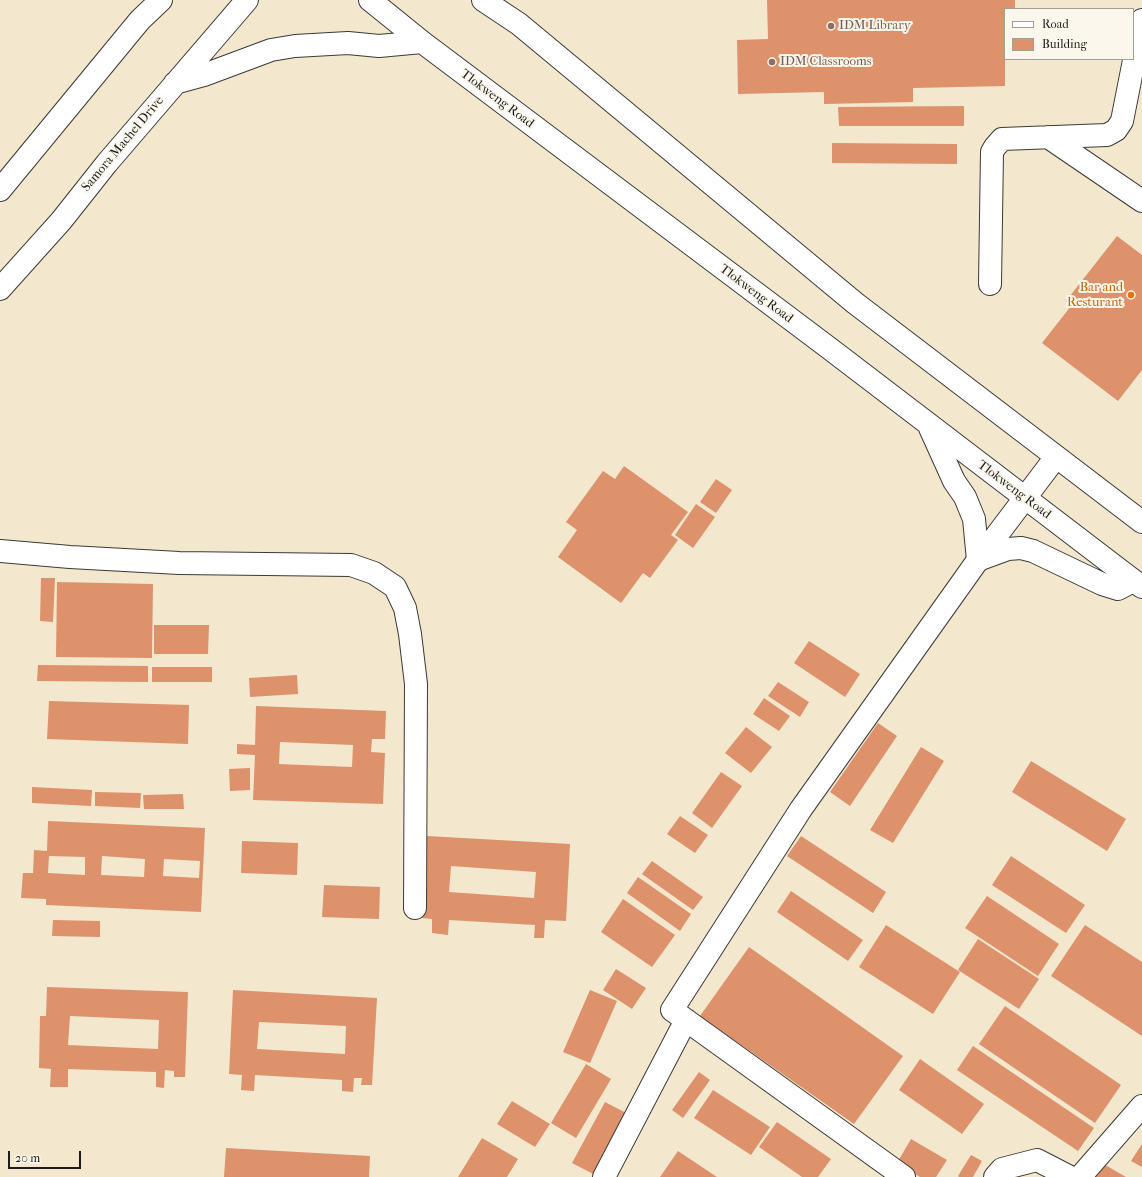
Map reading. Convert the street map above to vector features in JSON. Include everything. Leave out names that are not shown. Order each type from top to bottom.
[{"type":"main road","points":[[0,190],[141,10],[162,0]]},
{"type":"main road","name":"Samora Machel Drive","points":[[0,289],[61,221],[107,163],[247,0]]},
{"type":"main road","name":"Tlokweng Road","points":[[370,0],[422,42],[829,348],[929,426],[1138,584]]},
{"type":"main road","points":[[483,0],[519,24],[855,304],[1142,522]]},
{"type":"main road","points":[[487,0],[489,4],[519,24]]},
{"type":"main road","points":[[990,284],[992,152],[998,142],[1002,139],[1106,135],[1116,130],[1122,121],[1142,20]]},
{"type":"main road","points":[[176,83],[204,75],[271,50],[295,46],[348,43],[379,46],[422,42]]},
{"type":"main road","points":[[1048,137],[1142,200]]},
{"type":"main road","points":[[929,426],[954,481],[965,497],[974,519],[978,560]]},
{"type":"main road","points":[[904,1177],[672,1010],[801,808],[978,560],[1056,457]]},
{"type":"main road","points":[[978,560],[1008,548],[1021,548],[1033,551],[1102,584],[1118,589],[1138,584]]},
{"type":"main road","points":[[0,551],[179,564],[351,566],[374,573],[395,587],[405,608],[410,634],[416,684],[414,908]]},
{"type":"main road","points":[[604,1177],[686,1020]]},
{"type":"main road","points":[[1080,1177],[1142,1106]]},
{"type":"main road","points":[[995,1177],[1002,1169],[1037,1160],[1070,1177]]},
{"type":"building","points":[[767,0],[1015,0],[1015,8],[1004,8],[1005,86],[913,88],[913,102],[824,104],[824,92],[738,94],[737,40],[768,39]]},
{"type":"building","points":[[964,106],[964,126],[839,126],[838,107]]},
{"type":"building","points":[[832,143],[957,144],[957,164],[832,163]]},
{"type":"building","points":[[1117,236],[1142,255],[1142,370],[1118,401],[1042,343],[1071,306],[1066,301]]},
{"type":"building","points":[[624,466],[688,512],[671,535],[678,540],[650,578],[643,573],[621,603],[558,557],[577,530],[566,522],[603,471],[615,479]]},
{"type":"building","points":[[716,479],[732,490],[716,513],[700,502]]},
{"type":"building","points":[[696,504],[715,517],[693,548],[675,535]]},
{"type":"building","points":[[41,578],[55,578],[53,622],[40,621]]},
{"type":"building","points":[[57,582],[153,584],[152,658],[56,657]]},
{"type":"building","points":[[154,625],[209,625],[208,654],[154,654]]},
{"type":"building","points":[[809,641],[860,674],[845,697],[794,663]]},
{"type":"building","points":[[38,665],[148,666],[148,682],[37,681]]},
{"type":"building","points":[[152,667],[212,667],[212,682],[152,682]]},
{"type":"building","points":[[297,675],[298,694],[250,697],[249,678]]},
{"type":"building","points":[[778,682],[809,702],[800,717],[768,696]]},
{"type":"building","points":[[764,698],[790,716],[779,731],[753,714]]},
{"type":"building","points":[[49,701],[189,705],[188,744],[47,739]]},
{"type":"building","points":[[256,706],[386,711],[385,739],[372,739],[371,752],[385,753],[383,804],[253,800],[255,755],[237,754],[237,744],[255,745]],"holes":[[[280,742],[353,745],[352,767],[279,764]]]},
{"type":"building","points":[[878,723],[897,736],[850,806],[830,792]]},
{"type":"building","points":[[746,727],[772,747],[751,773],[725,753]]},
{"type":"building","points":[[921,747],[944,761],[893,843],[870,830]]},
{"type":"building","points":[[1031,761],[1126,819],[1107,851],[1012,792]]},
{"type":"building","points":[[250,768],[250,790],[230,791],[229,769]]},
{"type":"building","points":[[721,772],[742,786],[712,828],[692,813]]},
{"type":"building","points":[[32,787],[92,790],[91,806],[32,803]]},
{"type":"building","points":[[95,792],[141,793],[140,808],[95,806]]},
{"type":"building","points":[[183,794],[184,809],[144,809],[143,795]]},
{"type":"building","points":[[680,816],[708,835],[695,853],[667,834]]},
{"type":"building","points":[[48,821],[205,828],[201,912],[46,905],[46,899],[21,898],[23,873],[33,873],[34,850],[47,851]],"holes":[[[49,856],[85,857],[85,875],[48,873]],[[102,856],[145,859],[144,877],[101,875]],[[164,859],[200,861],[199,878],[163,876]]]},
{"type":"building","points":[[427,836],[570,844],[566,921],[545,920],[544,938],[534,938],[535,925],[449,920],[448,935],[432,933],[432,919],[422,918]],"holes":[[[451,866],[536,872],[534,898],[449,892]]]},
{"type":"building","points":[[801,836],[886,892],[873,913],[787,856]]},
{"type":"building","points":[[242,841],[298,843],[297,875],[241,873]]},
{"type":"building","points":[[1011,856],[1085,905],[1066,933],[992,885]]},
{"type":"building","points":[[652,861],[703,897],[693,910],[642,874]]},
{"type":"building","points":[[638,877],[691,914],[680,931],[627,893]]},
{"type":"building","points":[[324,885],[380,887],[379,919],[322,917]]},
{"type":"building","points":[[791,891],[863,940],[848,961],[777,912]]},
{"type":"building","points":[[987,896],[1059,944],[1038,976],[965,928]]},
{"type":"building","points":[[623,899],[675,935],[652,967],[601,932]]},
{"type":"building","points":[[53,920],[100,921],[100,937],[52,936]]},
{"type":"building","points":[[886,925],[960,972],[933,1014],[859,967]]},
{"type":"building","points":[[1085,925],[1142,962],[1142,1036],[1051,976]]},
{"type":"building","points":[[978,939],[1039,979],[1019,1009],[958,970]]},
{"type":"building","points":[[749,947],[903,1056],[854,1124],[700,1016]]},
{"type":"building","points":[[616,969],[646,988],[632,1009],[603,990]]},
{"type":"building","points":[[47,987],[188,992],[185,1077],[174,1077],[174,1071],[165,1070],[164,1088],[156,1087],[156,1072],[68,1069],[68,1087],[50,1087],[51,1069],[39,1068],[40,1016],[46,1016]],"holes":[[[70,1016],[159,1020],[158,1049],[68,1045]]]},
{"type":"building","points":[[233,990],[377,998],[372,1085],[361,1085],[362,1078],[354,1078],[353,1092],[342,1091],[342,1080],[255,1075],[254,1091],[241,1090],[242,1075],[229,1074]],"holes":[[[259,1022],[346,1026],[345,1054],[257,1049]]]},
{"type":"building","points":[[590,990],[617,1001],[590,1063],[563,1052]]},
{"type":"building","points":[[1005,1006],[1121,1085],[1095,1123],[979,1044]]},
{"type":"building","points":[[973,1046],[1094,1128],[1078,1151],[957,1070]]},
{"type":"building","points":[[920,1059],[984,1104],[962,1134],[899,1090]]},
{"type":"building","points":[[586,1064],[611,1079],[576,1138],[551,1123]]},
{"type":"building","points":[[699,1072],[710,1080],[683,1118],[672,1110]]},
{"type":"building","points":[[713,1090],[770,1127],[751,1155],[694,1118]]},
{"type":"building","points":[[512,1101],[550,1124],[535,1147],[497,1124]]},
{"type":"building","points":[[605,1102],[630,1115],[597,1176],[572,1163]]},
{"type":"building","points":[[777,1122],[831,1159],[818,1177],[802,1177],[759,1147]]},
{"type":"building","points":[[482,1138],[518,1159],[507,1177],[458,1177]]},
{"type":"building","points":[[911,1139],[947,1160],[936,1177],[920,1177],[897,1163]]},
{"type":"building","points":[[1142,1144],[1142,1167],[1131,1161]]},
{"type":"building","points":[[226,1148],[370,1156],[369,1177],[224,1177]]},
{"type":"building","points":[[678,1151],[717,1177],[660,1177]]},
{"type":"building","points":[[971,1155],[982,1161],[973,1177],[959,1177],[958,1176]]},
{"type":"building","points":[[1100,1162],[1126,1177],[1090,1177]]},
{"type":"place","name":"IDM Library","points":[[831,26]]},
{"type":"place","name":"IDM Classrooms","points":[[772,62]]},
{"type":"place","name":"Bar and Resturant","points":[[1131,295]]}]
